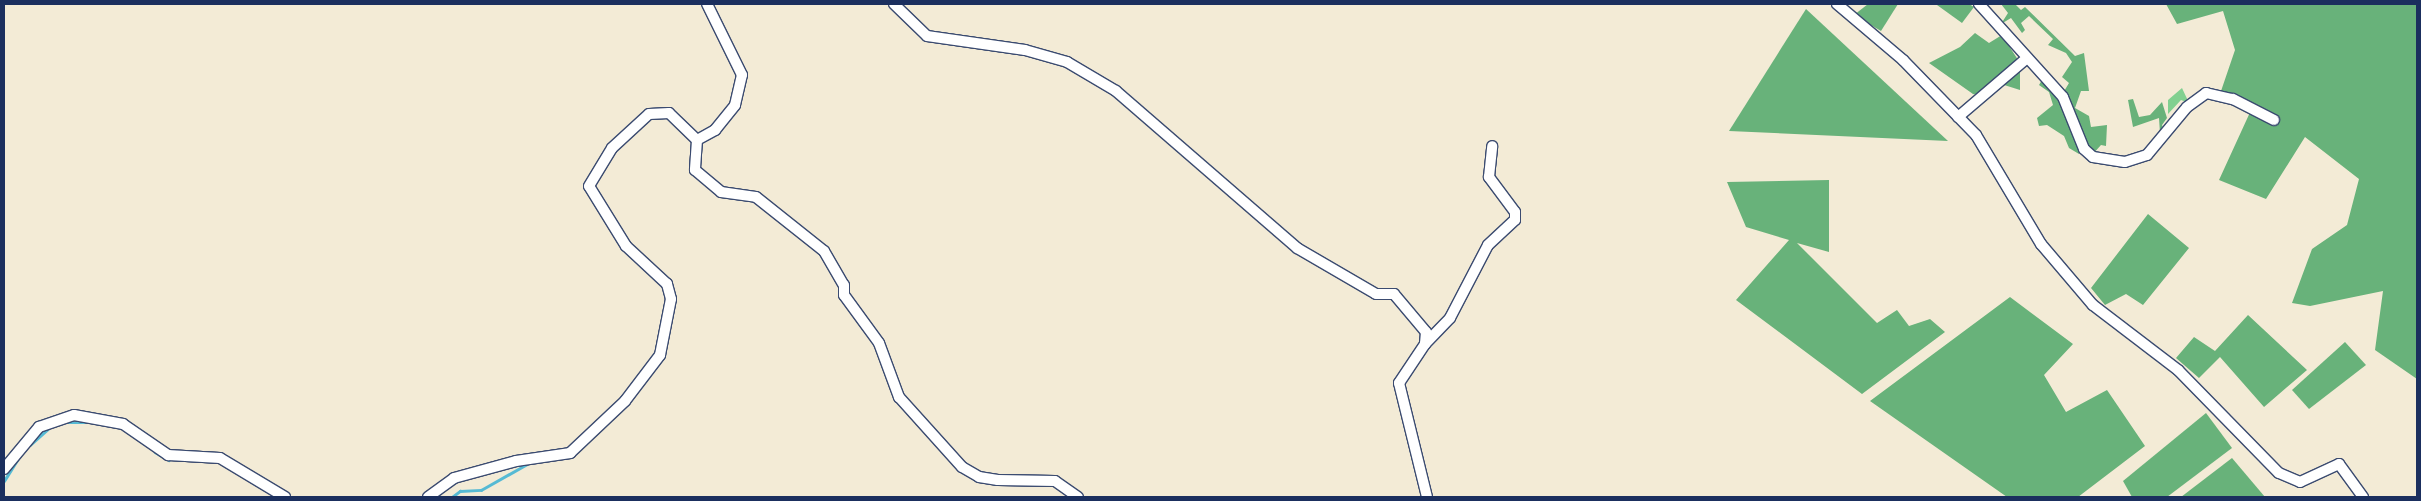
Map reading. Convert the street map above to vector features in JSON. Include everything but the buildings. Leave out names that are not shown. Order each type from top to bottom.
[{"type":"street","points":[[696,145],[715,130],[734,106],[742,75],[707,4]]},
{"type":"street","points":[[894,4],[927,36],[1025,50],[1067,62],[1116,91],[1297,248],[1376,294],[1394,294],[1421,323],[1425,344]]},
{"type":"street","points":[[1837,4],[1903,60],[1982,144],[2044,248],[2093,305],[2178,370],[2279,473],[2300,482],[2339,464],[2363,497]]},
{"type":"street","points":[[1979,4],[2063,97],[2088,154],[2106,161],[2136,161],[2147,155],[2187,107],[2206,93],[2234,98],[2274,120]]},
{"type":"street","points":[[1958,117],[2027,58]]},
{"type":"street","points":[[428,497],[454,478],[516,461],[566,455],[647,378],[661,351],[671,293],[657,269],[623,242],[589,186],[612,148],[649,114],[669,114],[696,145],[695,170],[718,189],[756,197],[824,251],[844,286],[844,295],[879,343],[899,397],[962,467],[988,478],[1055,481],[1078,497]]},
{"type":"street","points":[[1427,497],[1399,383],[1425,344],[1446,324],[1488,245],[1515,220],[1515,212],[1488,177],[1492,146]]},
{"type":"street","points":[[4,469],[39,427],[74,415],[123,424],[168,455],[220,458],[285,497]]},
{"type":"green space","points":[[1868,4],[1898,4],[1881,31],[1854,15]]},
{"type":"green space","points":[[1927,4],[1969,4],[1974,7],[1962,23],[1937,5]]},
{"type":"green space","points":[[2001,4],[2015,4],[2021,10],[2025,7],[2075,56],[2084,53],[2089,91],[2081,91],[2075,108],[2089,116],[2091,127],[2107,125],[2106,146],[2101,145],[2092,155],[2063,93],[2069,83],[2062,77],[2072,62],[2066,53],[2048,45],[2053,39],[2029,16],[2021,23],[2025,30],[2022,33],[2011,18],[2001,24],[2008,13]]},
{"type":"green space","points":[[2166,4],[2417,4],[2417,379],[2375,350],[2383,291],[2310,306],[2292,303],[2312,249],[2347,225],[2359,179],[2305,137],[2266,199],[2219,180],[2252,108],[2220,94],[2235,50],[2223,11],[2177,24]]},
{"type":"green space","points":[[1806,9],[1948,141],[1729,131]]},
{"type":"green space","points":[[1975,33],[1989,43],[2002,35],[2020,63],[2020,90],[2001,84],[1989,98],[1973,94],[1929,63],[1960,47]]},
{"type":"green space","points":[[2042,80],[2058,91],[2079,134],[2079,154],[2069,148],[2064,136],[2047,125],[2039,126],[2037,118],[2053,105],[2049,92],[2039,85]]},
{"type":"green space","points":[[2182,88],[2189,103],[2181,100],[2168,114],[2168,100]]},
{"type":"green space","points":[[2133,99],[2139,117],[2150,115],[2162,102],[2167,118],[2162,125],[2165,133],[2160,133],[2159,118],[2133,127],[2128,100]]},
{"type":"green space","points":[[1829,180],[1829,252],[1797,243],[1877,323],[1897,310],[1909,326],[1930,319],[1945,332],[1862,394],[1736,300],[1789,240],[1746,227],[1727,182]]},
{"type":"green space","points":[[2148,214],[2189,248],[2143,305],[2126,294],[2105,305],[2091,288]]},
{"type":"green space","points":[[2010,297],[2073,344],[2044,375],[2066,412],[2107,390],[2145,446],[2078,497],[2007,497],[1870,401]]},
{"type":"green space","points":[[2248,315],[2307,370],[2264,407],[2220,357],[2199,378],[2176,358],[2194,337],[2215,351]]},
{"type":"green space","points":[[2345,342],[2366,365],[2309,409],[2292,390]]},
{"type":"green space","points":[[2206,413],[2232,448],[2167,497],[2132,497],[2123,481]]},
{"type":"green space","points":[[2232,458],[2265,497],[2181,497]]},
{"type":"waterway","points":[[66,423],[91,423]]},
{"type":"waterway","points":[[30,445],[48,429]]},
{"type":"waterway","points":[[155,452],[169,460]]},
{"type":"waterway","points":[[4,481],[18,459]]},
{"type":"waterway","points":[[452,497],[460,491],[481,490],[529,463]]}]
